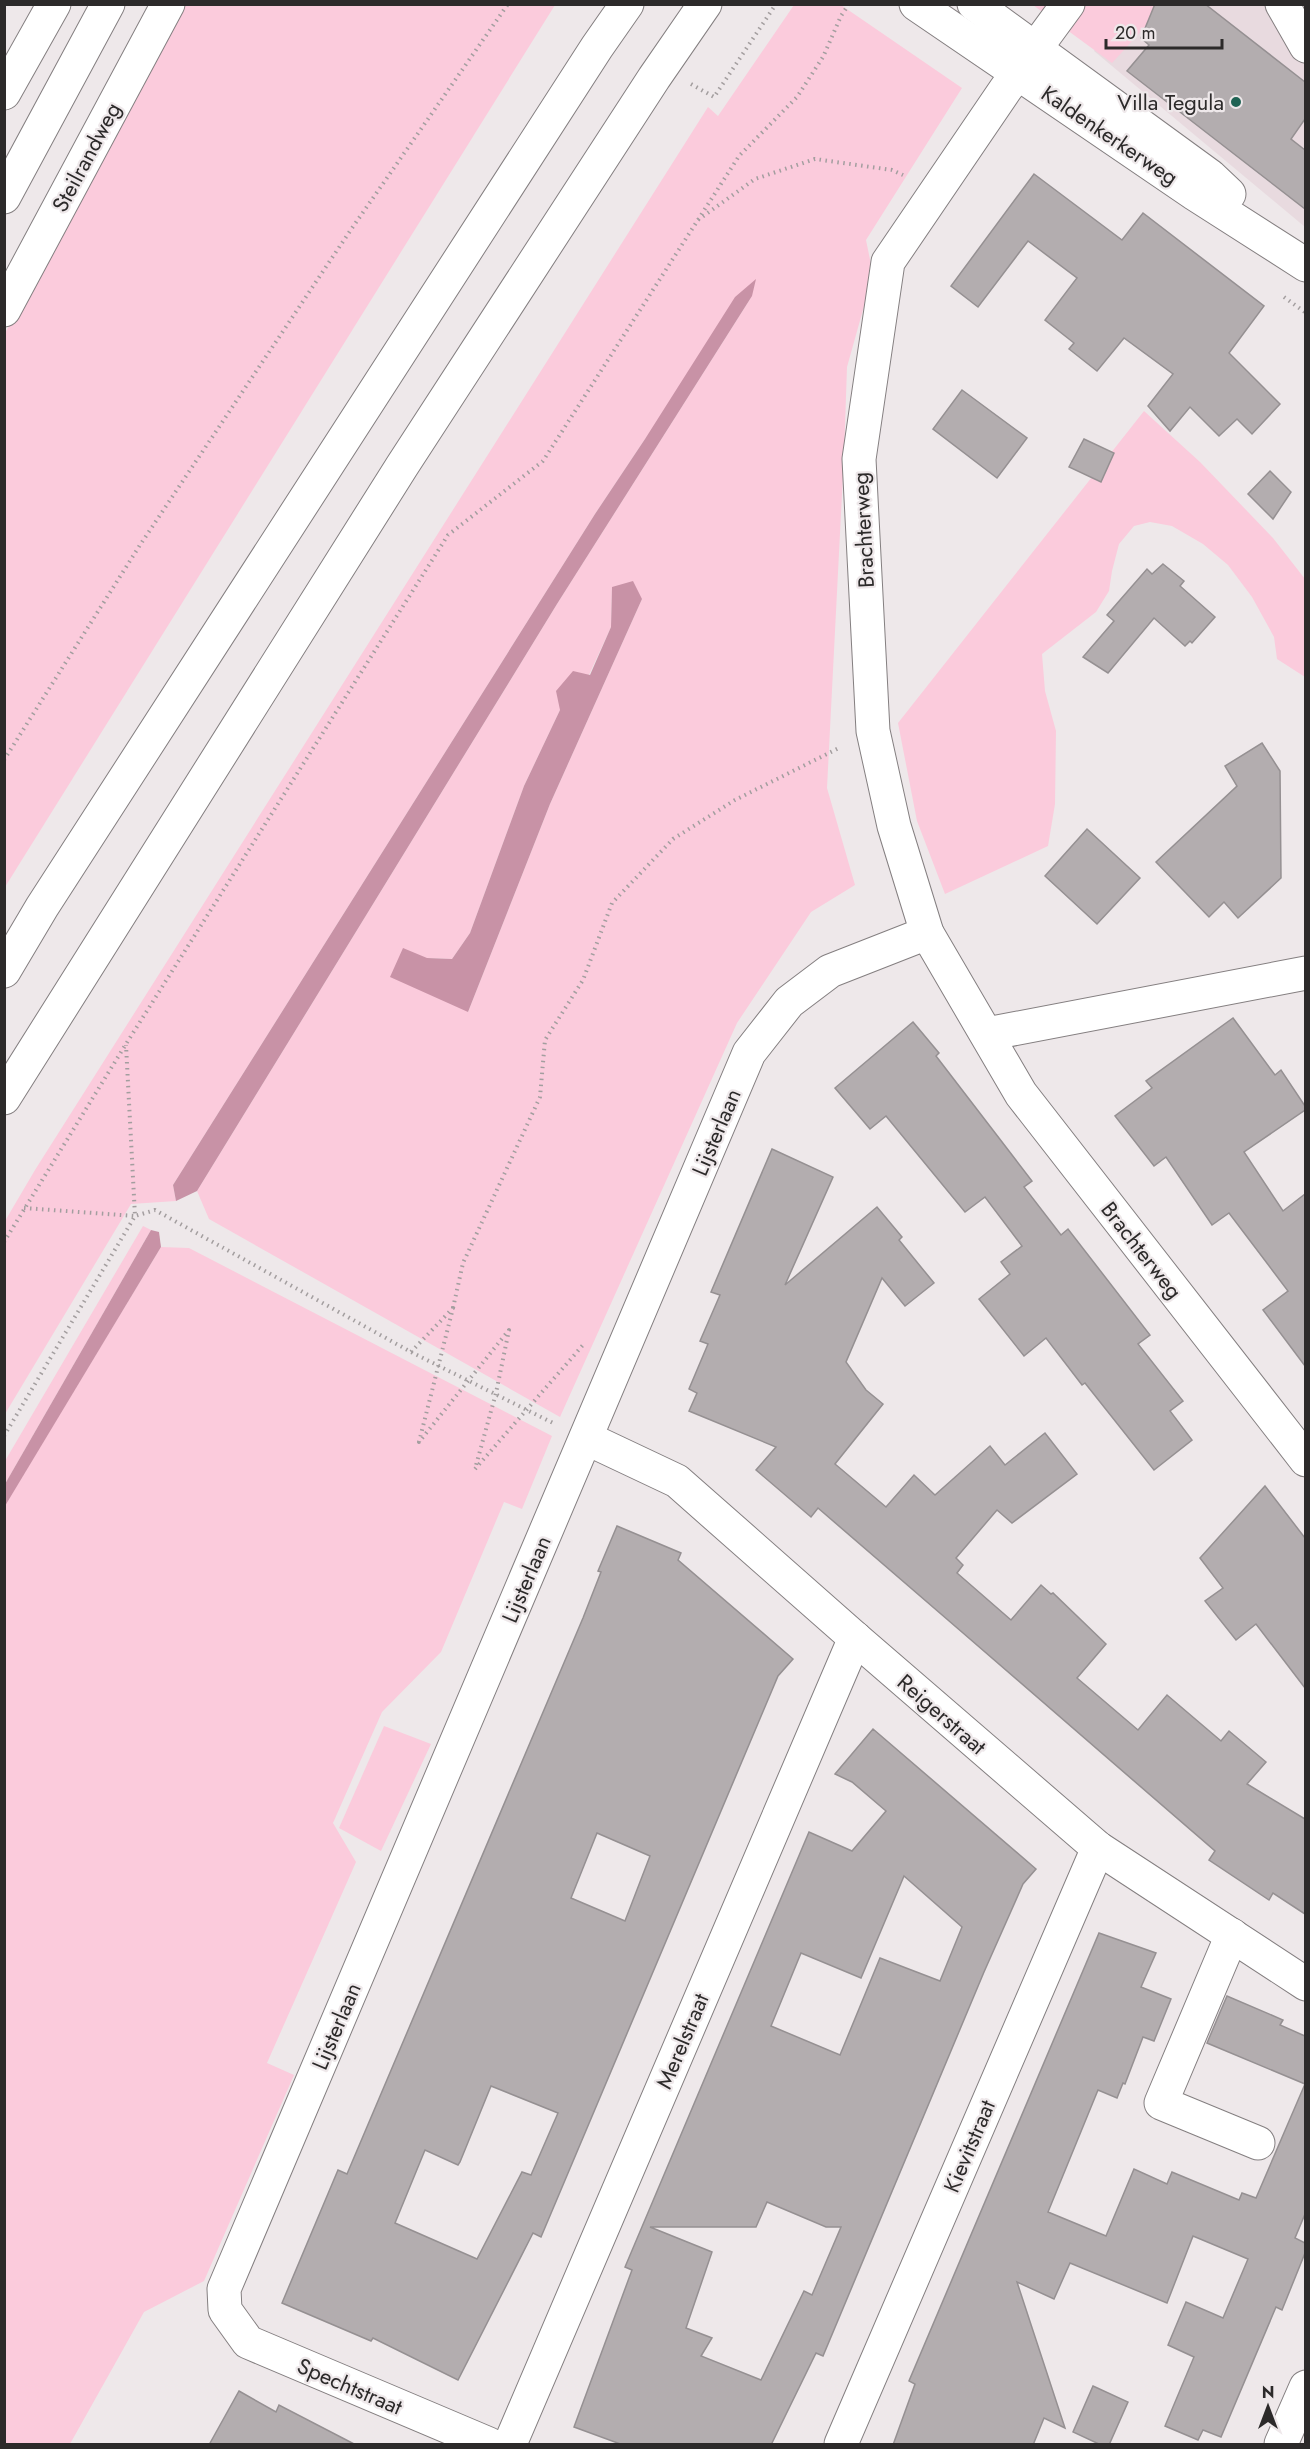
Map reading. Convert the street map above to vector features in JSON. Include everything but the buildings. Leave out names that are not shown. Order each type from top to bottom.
[{"type":"main road","points":[[4,93],[54,4]]},
{"type":"main road","points":[[4,197],[108,4]]},
{"type":"main road","name":"Steilrandweg","points":[[4,310],[168,4]]},
{"type":"main road","points":[[4,971],[55,887],[590,57],[627,4]]},
{"type":"main road","points":[[4,1098],[402,466],[661,66],[705,4]]},
{"type":"main road","name":"Kaldenkerkerweg","points":[[916,4],[1026,61],[1210,176],[1305,264]]},
{"type":"main road","name":"Kaldenkerkerweg","points":[[974,4],[1026,61]]},
{"type":"main road","name":"Brachterweg","points":[[1068,4],[1026,61],[888,262],[859,459],[873,731],[894,826],[927,933],[1022,1094],[1305,1460]]},
{"type":"main road","points":[[1282,4],[1305,46]]},
{"type":"main road","name":"Lijsterlaan","points":[[225,2310],[224,2289],[749,1053],[789,1002],[830,971],[927,933]]},
{"type":"main road","points":[[987,1034],[1305,973]]},
{"type":"main road","name":"Reigerstraat","points":[[586,1438],[677,1480],[855,1638],[1098,1848],[1305,1984]]},
{"type":"main road","name":"Merelstraat","points":[[510,2445],[855,1638]]},
{"type":"main road","name":"Kievitstraat","points":[[841,2445],[1098,1848]]},
{"type":"main road","points":[[1232,1935],[1161,2103],[1258,2143]]},
{"type":"main road","name":"Spechtstraat","points":[[225,2310],[248,2342],[489,2445]]},
{"type":"main road","points":[[1281,2445],[1305,2387]]},
{"type":"path","points":[[4,760],[140,545],[350,231],[508,4]]},
{"type":"path","points":[[714,97],[776,4]]},
{"type":"path","points":[[4,1242],[126,1044],[448,535],[543,461],[694,223],[740,156],[797,97],[823,57],[841,16],[849,4]]},
{"type":"path","points":[[694,223],[755,179],[815,159],[892,170],[937,191]]},
{"type":"path","points":[[622,1353],[589,1338],[475,1469],[496,1393],[509,1330],[418,1442],[463,1263],[540,1097],[545,1040],[583,980],[612,903],[673,839],[735,800],[873,731]]},
{"type":"path","points":[[4,1436],[135,1216],[126,1044]]},
{"type":"path","points":[[24,1208],[135,1216],[155,1210],[411,1352],[586,1438]]},
{"type":"path","points":[[411,1352],[453,1308]]},
{"type":"shaded area","points":[[185,5],[555,5],[5,887],[5,333]]},
{"type":"shaded area","points":[[794,5],[841,5],[962,88],[866,240],[873,274],[847,367],[827,788],[855,885],[811,912],[737,1023],[560,1417],[209,1219],[197,1191],[557,604],[752,296],[645,439],[595,514],[173,1185],[176,1201],[131,1204],[5,1414],[5,1221],[35,1170],[708,107],[718,116]],"holes":[[[612,587],[642,599],[550,804],[468,1012],[427,958],[452,959],[470,933],[524,786],[560,710],[589,675],[611,627]]]},
{"type":"shaded area","points":[[1033,5],[1165,5],[1112,63]]},
{"type":"shaded area","name":"Villa Tegula","points":[[1127,5],[1305,5],[1305,227],[1094,51]]},
{"type":"shaded area","points":[[756,279],[752,296],[557,604],[197,1191],[176,1201],[173,1185],[595,514],[735,297]]},
{"type":"shaded area","points":[[1144,411],[1200,462],[1273,538],[1305,579],[1305,677],[1277,659],[1274,637],[1252,597],[1228,565],[1203,544],[1172,526],[1150,522],[1134,526],[1119,544],[1109,591],[1096,612],[1042,654],[1045,691],[1056,731],[1055,804],[1048,846],[945,894],[917,821],[898,723]]},
{"type":"shaded area","points":[[633,581],[642,599],[550,804],[468,1012],[390,977],[403,948],[427,958],[452,959],[470,933],[524,786],[560,710],[556,691],[573,671],[590,675],[611,627],[612,587]]},
{"type":"shaded area","points":[[143,1226],[151,1230],[5,1484],[5,1461]]},
{"type":"shaded area","points":[[151,1230],[159,1232],[161,1247],[5,1506],[5,1484]]},
{"type":"shaded area","points":[[161,1247],[189,1248],[552,1436],[522,1509],[504,1502],[441,1652],[382,1712],[333,1823],[356,1862],[267,2063],[294,2075],[204,2281],[144,2312],[70,2444],[5,2444],[4,1506]]},
{"type":"shaded area","points":[[384,1726],[431,1744],[381,1851],[339,1828]]},
{"type":"place","name":"Villa Tegula","points":[[1236,102]]}]
